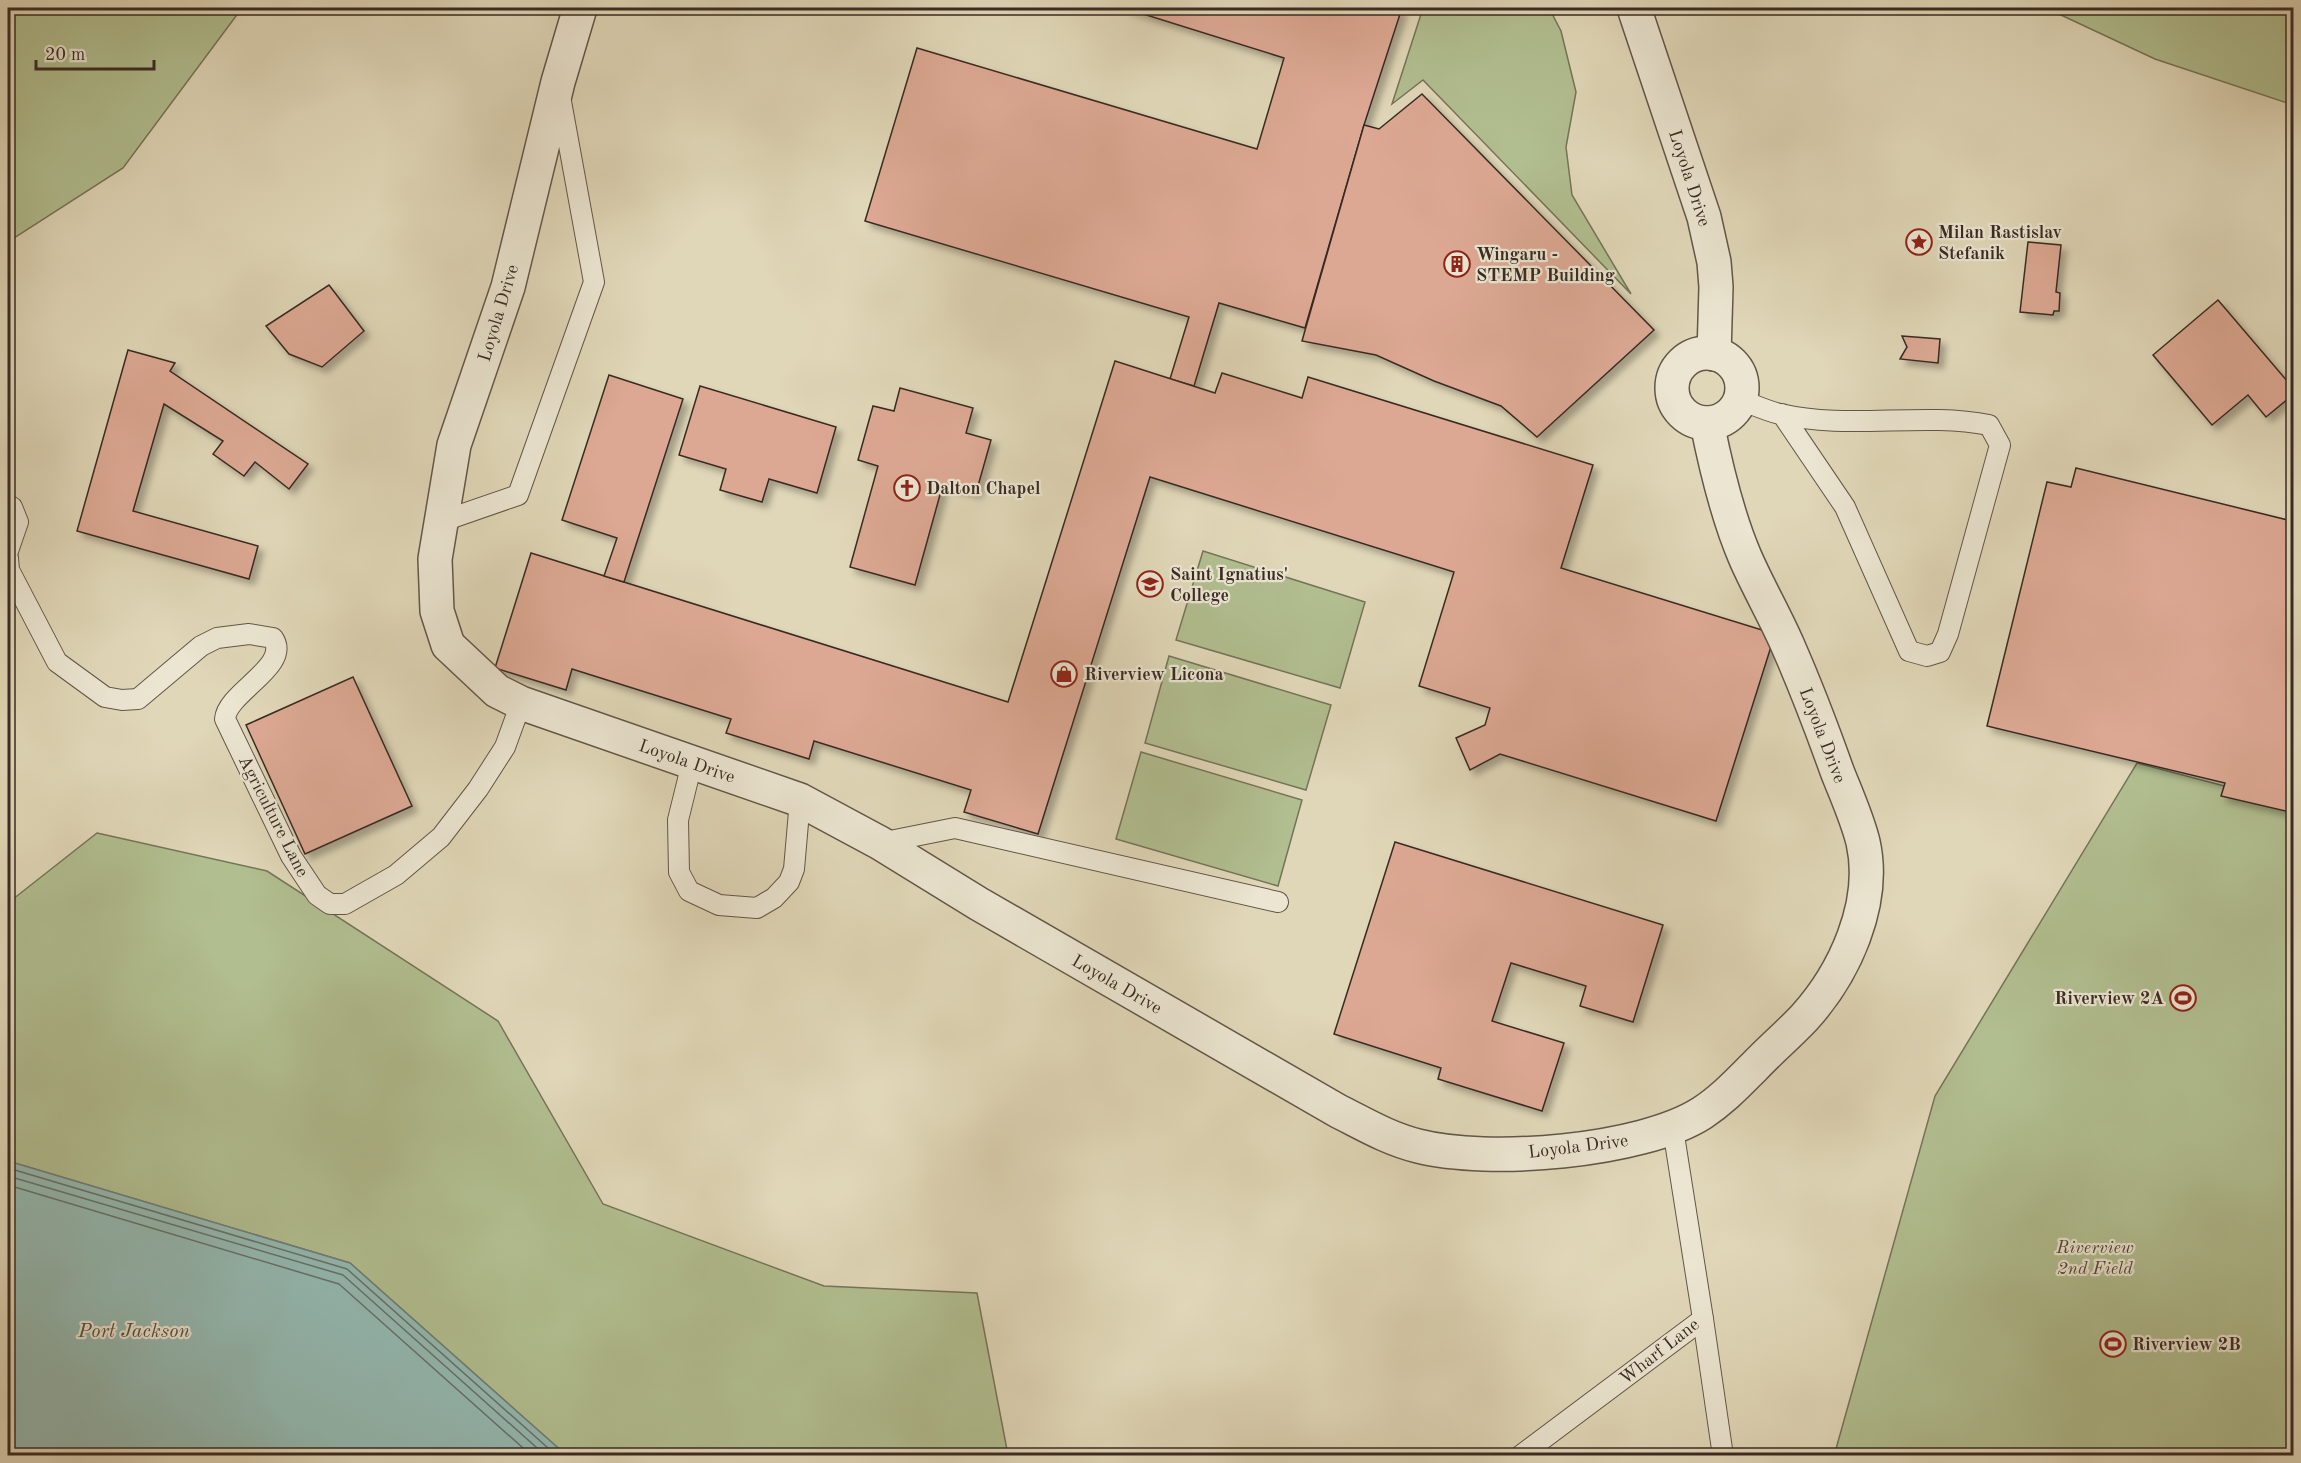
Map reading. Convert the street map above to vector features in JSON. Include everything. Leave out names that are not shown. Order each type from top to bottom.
[{"type":"street","name":"Loyola Drive","points":[[580,8],[558,81],[508,287],[454,445],[435,559],[437,611],[448,645],[497,691],[521,703],[800,800],[880,843],[1122,987],[1338,1111],[1389,1137],[1449,1152],[1534,1154],[1617,1142],[1672,1129],[1701,1114],[1727,1095],[1821,1000],[1839,970],[1855,930],[1865,878],[1863,843],[1823,730],[1792,655],[1744,555],[1716,467],[1707,423]]},
{"type":"street","name":"Loyola Drive","points":[[1634,8],[1704,217],[1716,279],[1714,354]]},
{"type":"street","points":[[1714,354],[1732,363],[1740,373],[1743,386],[1741,400],[1727,417],[1707,423],[1693,420],[1682,412],[1674,400],[1672,386],[1675,373],[1683,362],[1695,355],[1714,354]]},
{"type":"lane","points":[[440,522],[518,495],[594,282],[558,81]]},
{"type":"lane","points":[[1741,400],[1782,414],[1834,420],[1961,420],[1989,425],[2000,445],[1948,634],[1940,652],[1927,656],[1910,651],[1845,507],[1782,414]]},
{"type":"lane","points":[[8,505],[12,507],[18,522],[8,551]]},
{"type":"lane","name":"Agriculture Lane","points":[[8,558],[9,570],[57,662],[105,697],[122,700],[138,699],[201,646],[231,635],[273,638],[277,645],[277,653],[270,665],[227,708],[225,719],[291,856],[317,895],[330,904],[345,904],[396,875],[441,837],[478,789],[505,747],[521,703]]},
{"type":"lane","points":[[692,763],[678,820],[679,872],[689,891],[719,905],[757,908],[774,898],[789,882],[794,869],[800,800]]},
{"type":"lane","points":[[880,843],[955,828],[1278,902]]},
{"type":"lane","name":"Wharf Lane","points":[[1520,1455],[1703,1319],[1672,1129]]},
{"type":"lane","points":[[1703,1319],[1723,1455]]},
{"type":"green space","points":[[8,8],[242,8],[123,168],[8,242]]},
{"type":"green space","points":[[1423,8],[1549,8],[1561,31],[1576,92],[1566,147],[1572,195],[1631,294],[1423,80],[1392,104]]},
{"type":"green space","points":[[2046,8],[2293,8],[2293,105],[2155,59]]},
{"type":"green space","points":[[1203,551],[1365,602],[1340,688],[1176,640]]},
{"type":"green space","points":[[1169,656],[1331,705],[1306,790],[1145,743]]},
{"type":"green space","points":[[1141,752],[1302,800],[1278,886],[1116,839]]},
{"type":"green space","name":"Riverview 2nd Field","points":[[2137,763],[2293,804],[2293,1455],[1834,1456],[1935,1096]]},
{"type":"green space","points":[[97,833],[267,871],[498,1021],[603,1204],[824,1286],[977,1293],[1008,1455],[566,1455],[350,1263],[8,1161],[8,903]]},
{"type":"water","name":"Port Jackson","points":[[8,1161],[350,1263],[566,1455],[8,1455]]},
{"type":"building","points":[[1124,8],[1402,8],[1364,125],[1305,328],[1219,303],[1194,386],[1170,379],[1189,317],[865,221],[917,48],[1257,149],[1284,58]]},
{"type":"building","name":"Wingaru - STEMP Building","points":[[1422,94],[1654,330],[1537,437],[1501,406],[1434,381],[1376,355],[1302,341],[1364,125],[1379,129]]},
{"type":"building","points":[[2028,242],[2061,245],[2056,292],[2060,293],[2059,311],[2054,311],[2053,315],[2020,312]]},
{"type":"building","points":[[329,285],[364,331],[322,367],[289,354],[266,326]]},
{"type":"building","points":[[2218,300],[2294,389],[2294,394],[2266,417],[2248,395],[2212,425],[2153,355]]},
{"type":"building","points":[[1902,336],[1940,339],[1938,363],[1900,359],[1907,347]]},
{"type":"building","points":[[128,350],[175,363],[170,371],[308,464],[289,489],[255,462],[244,476],[213,454],[223,441],[164,404],[133,511],[258,546],[249,579],[77,531]]},
{"type":"building","points":[[1115,361],[1215,393],[1222,373],[1302,398],[1308,377],[1593,465],[1561,568],[1775,634],[1716,821],[1500,754],[1470,770],[1456,738],[1485,725],[1490,708],[1419,686],[1454,572],[1150,477],[1038,834],[964,812],[971,790],[814,741],[809,759],[726,733],[731,719],[572,669],[566,690],[495,668],[531,553],[1008,702]]},
{"type":"building","points":[[609,375],[683,399],[624,582],[604,576],[617,538],[562,520]]},
{"type":"building","points":[[700,386],[836,427],[817,493],[769,479],[762,502],[720,490],[726,469],[679,455]]},
{"type":"building","name":"Dalton Chapel","points":[[900,388],[973,408],[966,433],[991,440],[976,493],[943,484],[915,585],[850,567],[878,466],[858,460],[873,406],[894,411]]},
{"type":"building","points":[[2076,468],[2292,521],[2294,515],[2294,813],[2221,796],[2225,783],[1987,726],[2047,482],[2071,487]]},
{"type":"building","points":[[353,677],[412,806],[305,854],[246,725]]},
{"type":"building","points":[[1395,842],[1663,925],[1633,1022],[1580,1006],[1586,986],[1511,963],[1492,1021],[1564,1043],[1542,1111],[1438,1079],[1441,1068],[1334,1034]]},
{"type":"place","name":"Milan Rastislav Stefanik","points":[[1919,242]]},
{"type":"place","name":"Wingaru - STEMP Building","points":[[1457,264]]},
{"type":"place","name":"Dalton Chapel","points":[[907,488]]},
{"type":"place","name":"Saint Ignatius' College","points":[[1150,584]]},
{"type":"place","name":"Riverview Licona","points":[[1064,674]]},
{"type":"place","name":"Riverview 2A","points":[[2183,998]]},
{"type":"place","name":"Riverview 2B","points":[[2113,1344]]}]
